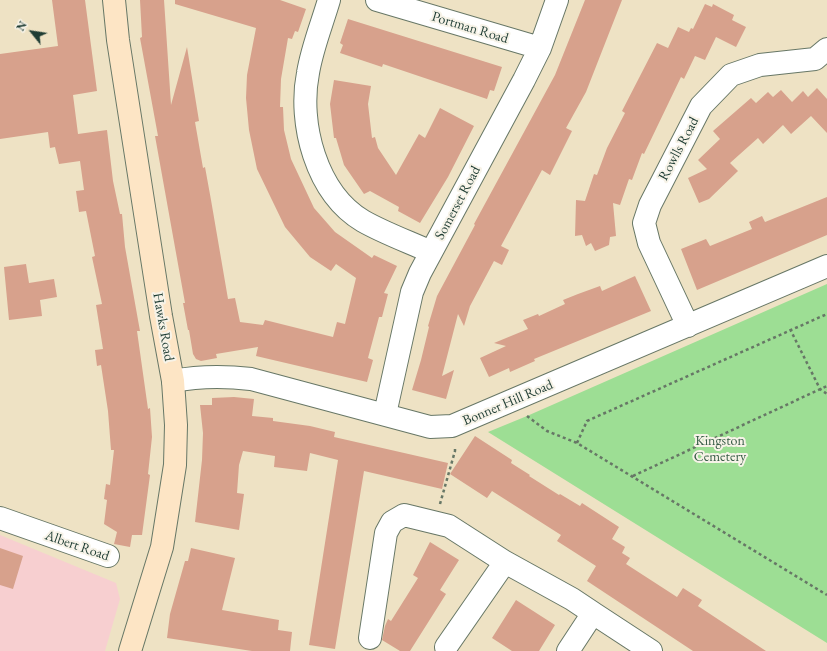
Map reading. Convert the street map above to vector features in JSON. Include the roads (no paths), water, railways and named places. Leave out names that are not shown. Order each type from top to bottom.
[{"type":"street","name":"Hawks Road","points":[[114,0],[118,40],[160,308],[173,381],[176,425],[175,465],[168,519],[162,546],[130,651]]},
{"type":"street","points":[[329,0],[308,73],[305,98],[307,124],[312,148],[322,176],[339,202],[362,220],[431,252]]},
{"type":"street","name":"Portman Road","points":[[377,0],[540,48]]},
{"type":"street","name":"Somerset Road","points":[[385,414],[412,292],[431,252],[540,48],[557,0]]},
{"type":"street","name":"Rowlls Road","points":[[688,326],[649,242],[644,223],[650,205],[701,106],[731,75],[760,65],[815,59],[827,49]]},
{"type":"street","name":"Bonner Hill Road","points":[[173,381],[188,378],[228,376],[251,379],[430,427],[452,426],[827,266]]},
{"type":"street","points":[[370,638],[386,533],[392,522],[404,515],[435,521],[449,526],[505,562],[572,599],[651,651]]},
{"type":"street","name":"Albert Road","points":[[0,518],[108,556]]},
{"type":"street","points":[[446,647],[505,562]]},
{"type":"street","points":[[568,651],[592,613]]},
{"type":"park label","name":"Kingston Cemetery","points":[[720,450]]}]
